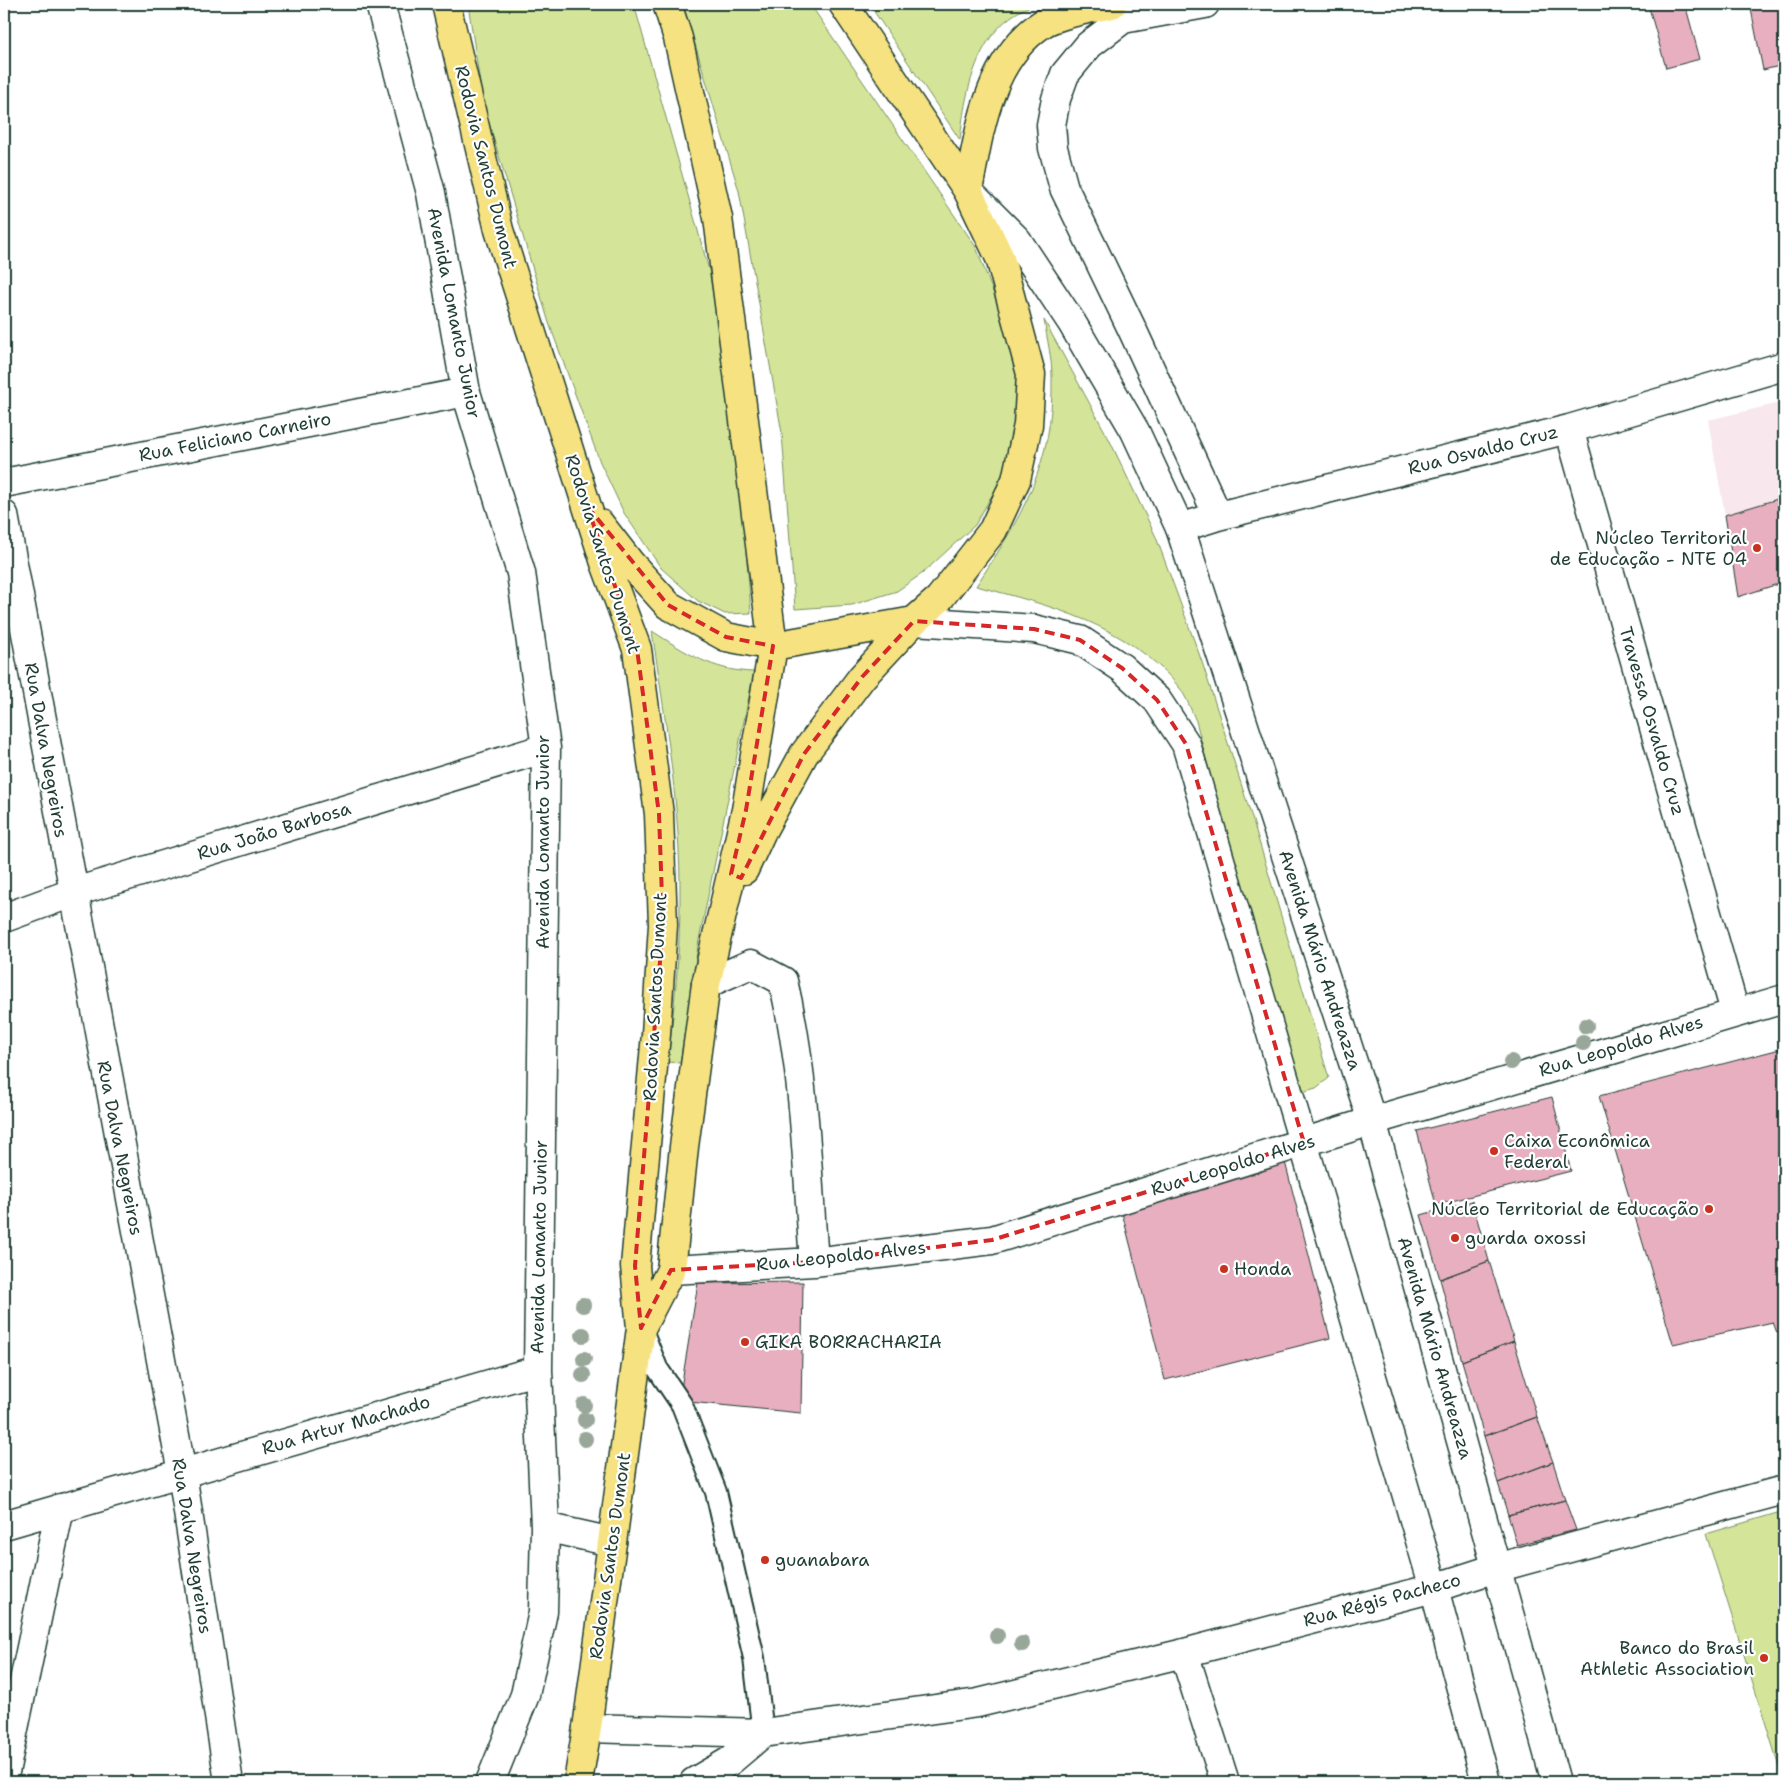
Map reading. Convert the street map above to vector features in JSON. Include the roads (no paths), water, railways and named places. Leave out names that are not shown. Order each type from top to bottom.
[{"type":"main road","name":"Rodovia Santos Dumont","points":[[446,4],[499,230],[587,506],[637,649],[660,814],[663,926],[656,1034],[635,1266],[641,1328],[578,1782]]},
{"type":"main road","name":"Rodovia Santos Dumont","points":[[641,1328],[671,1270],[684,1147],[706,984],[746,810],[773,646],[718,218],[678,38],[667,4]]},
{"type":"main road","points":[[718,926],[762,831],[804,754],[862,677],[914,622],[939,599],[993,530],[1016,480],[1028,425],[1031,374],[1000,258],[968,191],[843,4]]},
{"type":"main road","points":[[968,191],[987,103],[1017,45],[1044,23],[1112,4]]},
{"type":"main road","points":[[587,506],[631,564],[668,605],[726,637],[773,646],[914,622]]},
{"type":"street","name":"Avenida Lomanto Junior","points":[[380,4],[431,193],[466,392],[521,573],[546,748],[538,1370]]},
{"type":"street","points":[[1205,4],[1123,19],[1089,45],[1065,74],[1056,99],[1052,124],[1054,148],[1064,188],[1132,329],[1218,516]]},
{"type":"street","name":"Avenida Mário Andreazza","points":[[968,191],[1017,240],[1072,323],[1135,431],[1180,528],[1372,1121],[1556,1782]]},
{"type":"street","name":"Rua Osvaldo Cruz","points":[[1180,528],[1218,516],[1569,429],[1784,366]]},
{"type":"street","name":"Rua Feliciano Carneiro","points":[[4,483],[466,392]]},
{"type":"street","name":"Travessa Osvaldo Cruz","points":[[1569,429],[1735,1012]]},
{"type":"street","name":"Rua Dalva Negreiros","points":[[4,515],[72,893],[182,1473],[229,1782]]},
{"type":"street","points":[[914,622],[1034,628],[1080,640],[1122,668],[1157,700],[1186,744],[1434,1588],[1486,1782]]},
{"type":"street","name":"Rua João Barbosa","points":[[4,918],[72,893],[546,748]]},
{"type":"street","points":[[706,984],[751,964],[782,981],[789,1007],[803,1116],[814,1262]]},
{"type":"street","name":"Rua Leopoldo Alves","points":[[671,1270],[814,1262],[992,1240],[1372,1121],[1784,999]]},
{"type":"street","points":[[490,1782],[525,1695],[543,1612],[545,1527],[538,1370]]},
{"type":"street","name":"Rua Artur Machado","points":[[4,1525],[538,1370]]},
{"type":"street","name":"Rua Régis Pacheco","points":[[587,1728],[763,1733],[978,1702],[1184,1653],[1434,1588],[1496,1568],[1784,1490]]},
{"type":"street","points":[[4,1778],[60,1508]]},
{"type":"street","points":[[545,1527],[612,1542]]},
{"type":"street","points":[[1184,1653],[1225,1782]]},
{"type":"street","points":[[694,1782],[730,1761],[763,1733]]},
{"type":"lane","points":[[641,1328],[657,1368],[682,1405],[716,1492],[754,1658],[763,1733]]},
{"type":"place","name":"Núcleo Territorial de Educação - NTE 04","points":[[1757,548]]},
{"type":"place","name":"Caixa Econômica Federal","points":[[1494,1151]]},
{"type":"place","name":"Núcleo Territorial de Educação","points":[[1709,1209]]},
{"type":"place","name":"guarda oxossi","points":[[1455,1238]]},
{"type":"place","name":"Honda","points":[[1224,1269]]},
{"type":"place","name":"GIKA BORRACHARIA","points":[[745,1342]]},
{"type":"place","name":"guanabara","points":[[765,1560]]},
{"type":"place","name":"Banco do Brasil Athletic Association","points":[[1764,1658]]}]
